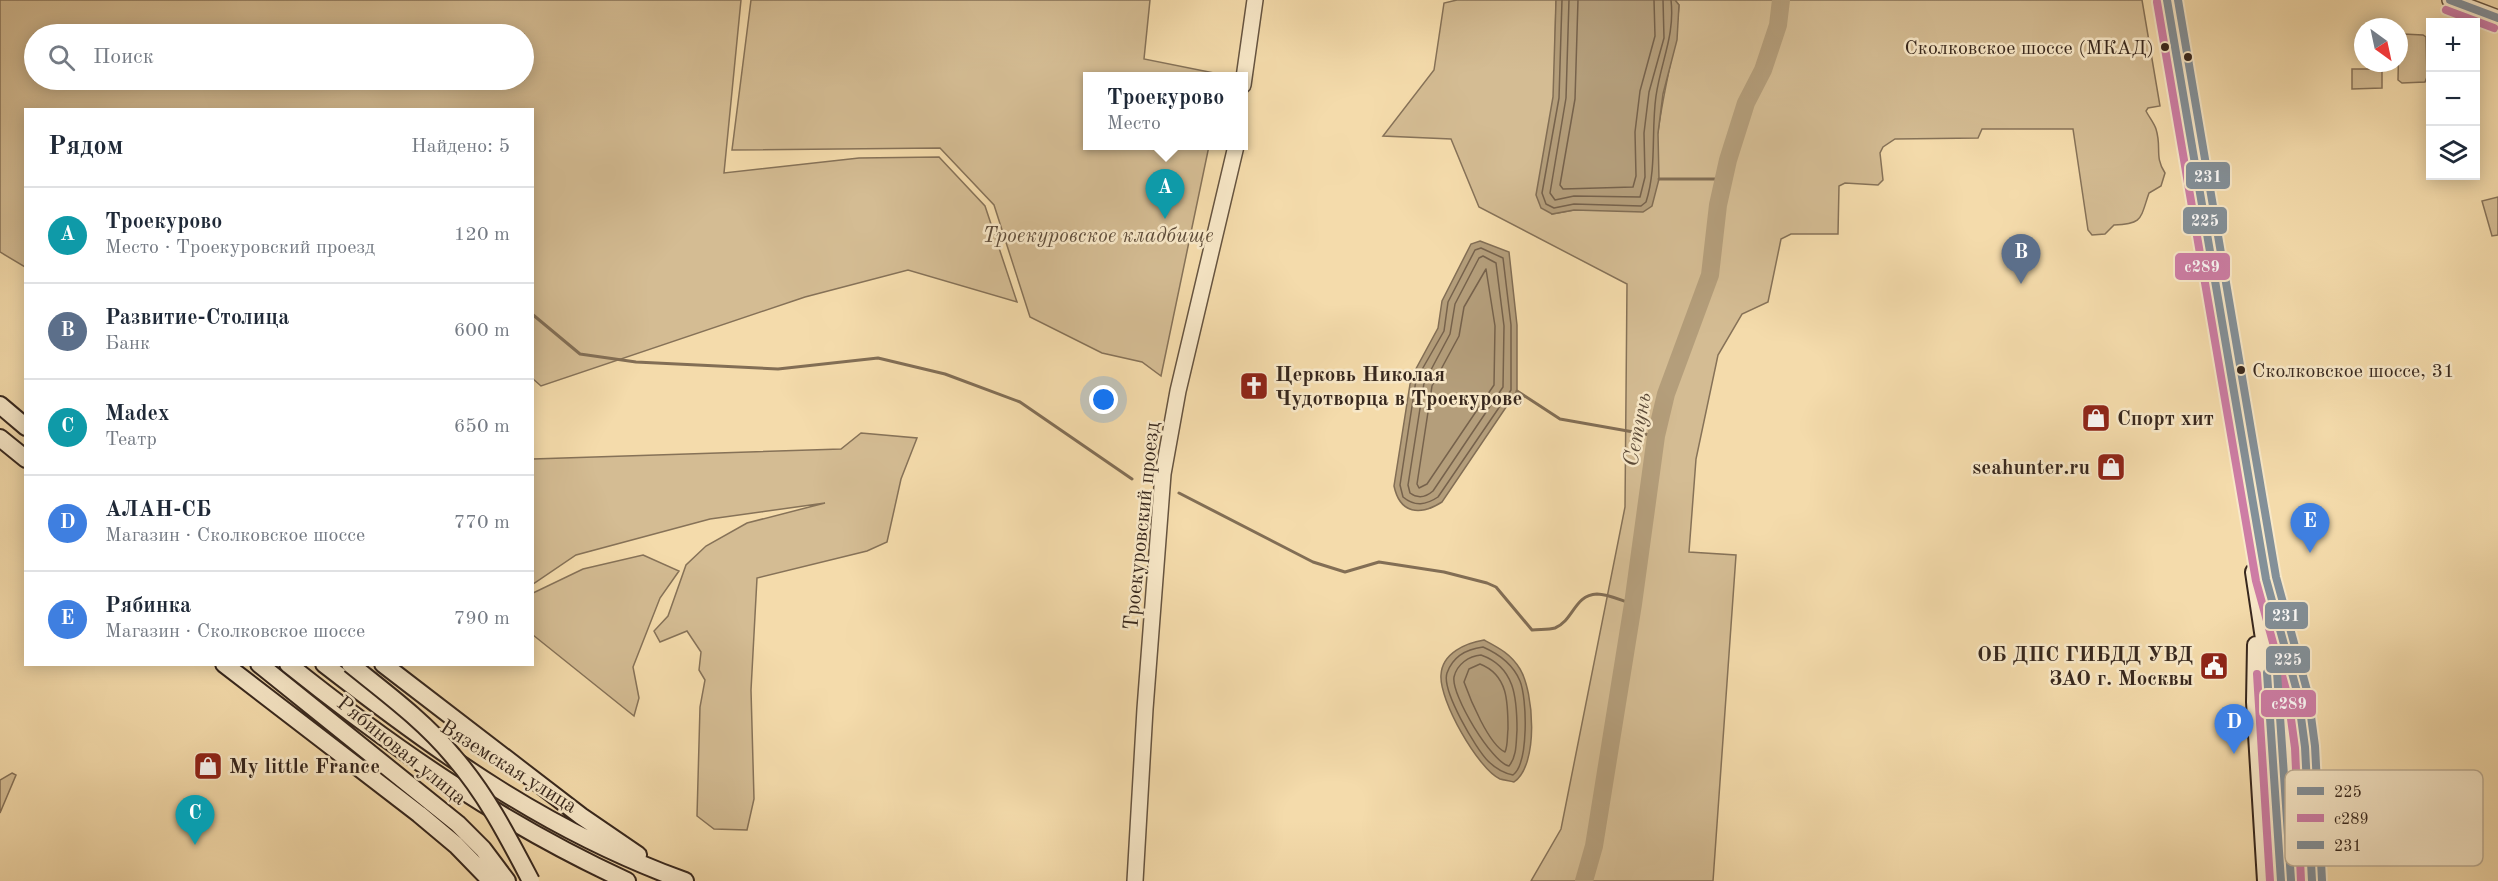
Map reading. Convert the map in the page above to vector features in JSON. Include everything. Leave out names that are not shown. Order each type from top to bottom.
[{"type":"main road","points":[[2156,0],[2266,652],[2285,832]]},
{"type":"main road","points":[[2167,0],[2269,595],[2286,715],[2286,770]]},
{"type":"main road","points":[[0,395],[24,410]]},
{"type":"main road","points":[[0,405],[24,425]]},
{"type":"main road","points":[[0,438],[24,457]]},
{"type":"main road","points":[[2253,570],[2255,702],[2266,881]]},
{"type":"main road","points":[[2269,595],[2298,695],[2306,770]]},
{"type":"main road","points":[[227,666],[419,814],[456,845],[491,881]]},
{"type":"main road","name":"Рябиновая улица","points":[[261,666],[458,824],[483,849],[507,881]]},
{"type":"main road","name":"Вяземская улица","points":[[291,666],[390,743],[455,788],[582,860],[627,881]]},
{"type":"main road","name":"Вяземская улица","points":[[327,666],[479,779],[618,855],[685,881]]},
{"type":"main road","name":"Рябиновая улица","points":[[352,666],[415,717],[452,755],[498,818],[531,881]]},
{"type":"main road","points":[[387,666],[580,816],[669,875]]},
{"type":"main road","points":[[2281,881],[2285,861]]},
{"type":"main road","points":[[2291,866],[2295,881]]},
{"type":"main road","points":[[2311,866],[2312,881]]},
{"type":"street","points":[[1245,72],[1256,0]]},
{"type":"street","points":[[2450,0],[2498,18]]},
{"type":"street","name":"Троекуровский проезд","points":[[1136,878],[1145,708],[1163,474],[1177,397],[1235,150]]},
{"type":"green space","points":[[0,0],[741,0],[724,173],[859,158],[939,157],[985,206],[1017,302],[908,270],[805,297],[541,386],[534,380],[534,108],[24,108],[24,266],[0,252]]},
{"type":"green space","name":"Троекуровское кладбище","points":[[751,0],[1150,0],[1144,59],[1209,72],[1083,72],[1083,150],[1208,150],[1161,376],[1142,362],[1102,353],[1030,317],[994,205],[940,148],[732,150]]},
{"type":"green space","points":[[1457,0],[1556,0],[1552,214],[1574,210],[1658,133],[1677,21],[1679,5],[1675,0],[2142,0],[2160,106],[2148,108],[2146,111],[2156,129],[2160,162],[2165,173],[2161,186],[2149,193],[2139,218],[2130,223],[2114,225],[2105,234],[2092,235],[2088,230],[2073,129],[1982,129],[1978,138],[1895,139],[1883,147],[1880,153],[1883,180],[1878,185],[1845,183],[1839,186],[1838,234],[1791,234],[1781,239],[1768,302],[1742,314],[1718,355],[1696,459],[1689,552],[1736,555],[1713,881],[1531,881],[1561,829],[1625,507],[1627,284],[1479,207],[1451,139],[1383,136],[1434,70],[1444,3]]},
{"type":"green space","points":[[2408,34],[2423,35],[2426,37],[2425,82],[2402,83],[2398,80],[2398,72],[2408,72]]},
{"type":"green space","points":[[2352,69],[2354,72],[2382,72],[2382,88],[2352,89]]},
{"type":"green space","points":[[2498,197],[2498,235],[2492,236],[2482,201]]},
{"type":"green space","points":[[861,433],[917,438],[901,479],[887,542],[867,551],[757,578],[751,690],[754,799],[747,830],[714,829],[697,816],[700,707],[705,680],[699,670],[701,652],[687,631],[660,642],[654,631],[668,616],[686,565],[706,546],[747,523],[825,503],[710,519],[576,555],[534,583],[534,459],[841,449]]},
{"type":"green space","points":[[643,555],[679,571],[660,598],[633,667],[639,698],[634,716],[534,636],[534,593],[583,569]]},
{"type":"green space","points":[[12,773],[16,775],[0,813],[0,780]]},
{"type":"water","points":[[1556,0],[1675,0],[1679,5],[1677,40],[1663,94],[1658,133],[1659,179],[1652,206],[1643,212],[1574,210],[1552,214],[1541,208],[1536,195],[1553,97]]},
{"type":"water","points":[[1480,241],[1509,252],[1517,325],[1517,391],[1442,502],[1426,509],[1412,510],[1401,502],[1394,486],[1411,378],[1438,328],[1442,301],[1471,244]]},
{"type":"water","points":[[1484,640],[1513,659],[1525,680],[1528,694],[1531,710],[1531,745],[1522,773],[1514,782],[1500,779],[1481,762],[1453,716],[1442,686],[1442,667],[1450,655],[1456,650]]},
{"type":"waterway","name":"Сетунь","points":[[1584,881],[1594,846],[1633,604],[1656,436],[1666,394],[1710,275],[1718,205],[1728,160],[1746,103],[1763,70],[1778,25],[1781,0]]},
{"type":"waterway","points":[[1659,179],[1724,179]]},
{"type":"waterway","points":[[534,316],[580,354],[636,362],[778,369],[878,358],[945,374],[1020,402],[1132,479]]},
{"type":"waterway","points":[[1517,391],[1560,419],[1656,436]]},
{"type":"waterway","points":[[1179,493],[1313,562],[1345,572],[1379,562],[1444,572],[1487,583],[1496,587],[1532,630],[1555,628],[1589,595],[1606,595],[1633,604]]},
{"type":"transit line","name":"225","points":[[2167,0],[2266,579],[2298,695],[2306,770]]},
{"type":"transit line","name":"231","points":[[2178,0],[2276,577],[2308,694],[2316,770]]},
{"type":"transit line","name":"225","points":[[2450,0],[2498,18]]},
{"type":"transit line","name":"с289","points":[[2157,2],[2256,581],[2288,697],[2296,770]]},
{"type":"transit line","name":"с289","points":[[2446,10],[2494,28]]},
{"type":"transit line","name":"231","points":[[2277,672],[2285,791]]},
{"type":"transit line","name":"225","points":[[2267,673],[2281,881]]},
{"type":"transit line","name":"с289","points":[[2257,674],[2270,881]]},
{"type":"transit line","name":"231","points":[[2290,866],[2291,880]]},
{"type":"transit line","name":"с289","points":[[2300,866],[2301,881]]},
{"type":"transit line","name":"225","points":[[2311,866],[2312,881]]},
{"type":"transit line","name":"231","points":[[2321,866],[2322,880]]},
{"type":"place","name":"Сколковское шоссе (МКАД)","points":[[2165,47]]},
{"type":"place","name":"Троекурово","points":[[1165,219]]},
{"type":"place","name":"Развитие-Столица","points":[[2021,284]]},
{"type":"place","name":"Сколковское шоссе, 31","points":[[2241,370]]},
{"type":"place","name":"Церковь Николая Чудотворца в Троекурове","points":[[1254,386]]},
{"type":"place","name":"Спорт хит","points":[[2096,418]]},
{"type":"place","name":"seahunter.ru","points":[[2111,467]]},
{"type":"place","name":"Рябинка","points":[[2310,553]]},
{"type":"place","name":"ОБ ДПС ГИБДД УВД ЗАО г. Москвы","points":[[2214,666]]},
{"type":"place","name":"АЛАН-СБ","points":[[2234,754]]},
{"type":"place","name":"My little France","points":[[208,766]]},
{"type":"place","name":"Madex","points":[[195,845]]}]
